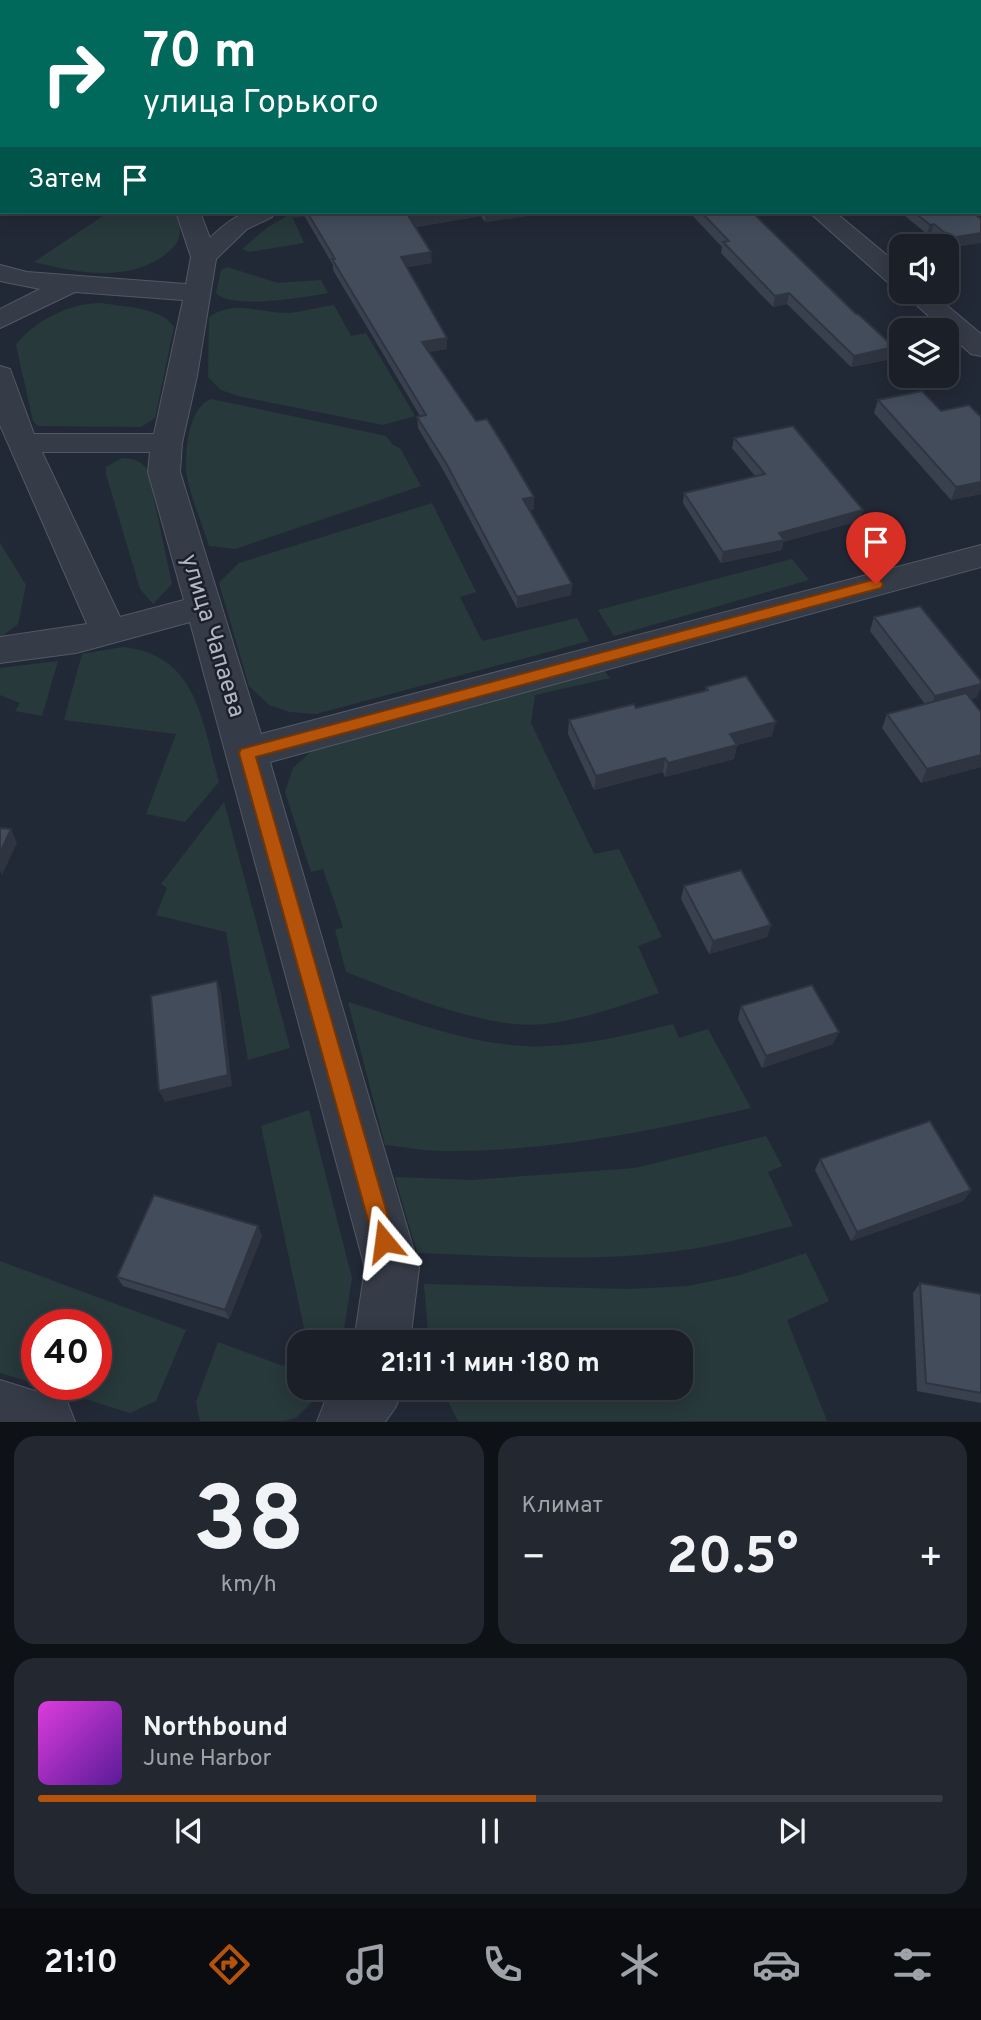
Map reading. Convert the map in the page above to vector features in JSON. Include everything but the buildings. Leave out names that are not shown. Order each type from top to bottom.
[{"type":"street","points":[[189,214],[204,257],[238,224],[259,214]]},
{"type":"street","points":[[823,214],[889,270]]},
{"type":"street","name":"улица Чапаева","points":[[204,257],[183,376],[167,443],[164,472],[247,753],[392,1268],[384,1330]]},
{"type":"street","points":[[0,273],[27,280],[197,293]]},
{"type":"street","points":[[0,320],[72,283]]},
{"type":"street","points":[[929,304],[981,348]]},
{"type":"street","points":[[0,375],[4,396],[22,443],[108,630]]},
{"type":"street","points":[[22,443],[167,443]]},
{"type":"street","points":[[247,753],[981,556]]},
{"type":"street","points":[[0,650],[21,650],[203,607]]},
{"type":"street","points":[[346,1422],[365,1400]]},
{"type":"street","points":[[0,1409],[46,1422]]},
{"type":"shaded area","points":[[106,214],[176,214],[179,224],[180,235],[172,249],[151,263],[135,269],[85,272],[34,262]]},
{"type":"shaded area","points":[[291,214],[322,214],[293,218],[304,243],[249,252],[242,249],[268,227]]},
{"type":"shaded area","points":[[227,267],[278,283],[321,280],[328,293],[252,302],[224,298],[216,293],[221,270]]},
{"type":"shaded area","points":[[101,303],[161,315],[174,327],[155,418],[141,427],[38,426],[33,421],[16,345],[33,328],[54,315],[77,306]]},
{"type":"shaded area","points":[[334,305],[351,336],[366,333],[415,416],[383,425],[238,396],[221,390],[208,377],[209,317],[236,308],[285,313]]},
{"type":"shaded area","points":[[211,399],[386,436],[393,445],[400,448],[421,486],[235,549],[209,546],[186,467],[188,438],[193,419],[198,410]]},
{"type":"shaded area","points":[[122,458],[137,461],[148,471],[172,584],[153,604],[140,589],[106,474],[106,467]]},
{"type":"shaded area","points":[[432,503],[476,592],[460,597],[482,641],[577,618],[589,641],[316,714],[290,712],[269,705],[249,686],[219,583],[239,563]]},
{"type":"shaded area","points":[[0,543],[26,585],[18,624],[0,638]]},
{"type":"shaded area","points":[[792,559],[809,580],[614,636],[598,610]]},
{"type":"shaded area","points":[[123,647],[148,653],[167,663],[182,677],[201,715],[219,782],[185,822],[146,814],[176,734],[64,720],[82,654]]},
{"type":"shaded area","points":[[58,661],[42,716],[15,711],[20,703],[0,695],[0,668]]},
{"type":"shaded area","points":[[604,671],[610,678],[535,695],[531,723],[594,854],[619,849],[662,937],[638,946],[659,993],[573,1019],[544,1024],[521,1024],[470,1016],[346,972],[335,930],[343,927],[323,869],[311,872],[285,792],[293,768],[315,748],[573,673]]},
{"type":"shaded area","points":[[224,802],[290,1048],[248,1060],[226,932],[156,915],[167,888],[161,884]]},
{"type":"shaded area","points":[[348,1002],[446,1032],[521,1046],[578,1044],[673,1024],[679,1038],[708,1029],[751,1108],[637,1132],[521,1148],[443,1151],[385,1145]]},
{"type":"shaded area","points":[[309,1110],[352,1278],[344,1330],[304,1330],[261,1126]]},
{"type":"shaded area","points":[[766,1136],[782,1166],[768,1172],[793,1226],[712,1245],[651,1254],[550,1257],[417,1253],[395,1177],[471,1180],[635,1168]]},
{"type":"shaded area","points":[[806,1253],[829,1301],[787,1320],[827,1421],[458,1421],[447,1400],[693,1400],[693,1330],[428,1330],[424,1284],[628,1289],[688,1286],[740,1275]]},
{"type":"shaded area","points":[[0,1261],[186,1330],[156,1401],[130,1413],[88,1400],[112,1400],[112,1309],[21,1309],[21,1379],[0,1373]]},
{"type":"shaded area","points":[[218,1342],[283,1366],[287,1364],[287,1400],[314,1400],[297,1417],[285,1421],[200,1421],[196,1402]]},
{"type":"route","points":[[384,1241],[247,753],[876,584]]}]
